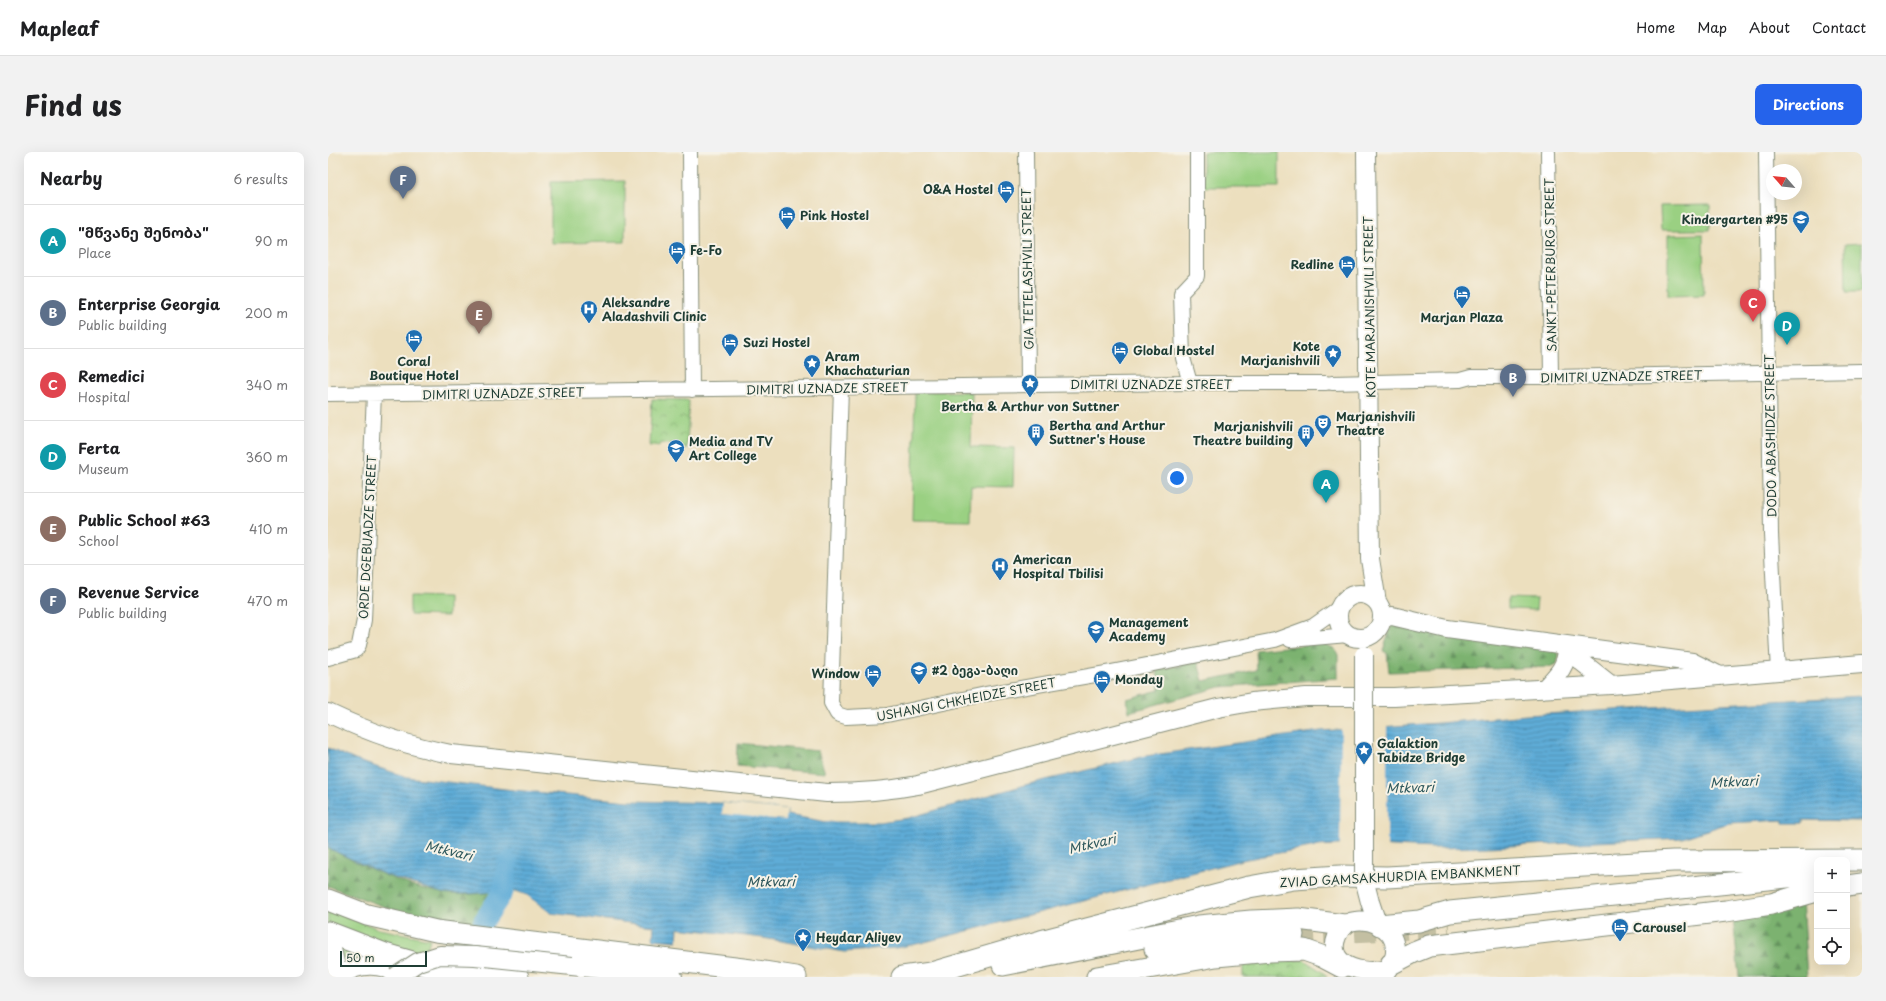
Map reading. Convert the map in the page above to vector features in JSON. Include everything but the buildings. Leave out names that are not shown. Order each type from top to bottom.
[{"type":"highway","name":"ZVIAD GAMSAKHURDIA EMBANKMENT","points":[[902,977],[931,973],[1041,941],[1249,887],[1294,879],[1340,876],[1386,877],[1673,861],[1862,860]]},
{"type":"highway","points":[[1850,870],[1862,868]]},
{"type":"highway","points":[[1439,945],[1430,937],[1427,929],[1430,920],[1442,922],[1458,911],[1814,874]]},
{"type":"highway","points":[[1850,886],[1862,884]]},
{"type":"highway","points":[[1379,924],[1414,921],[1442,922],[1765,893],[1814,891]]},
{"type":"highway","points":[[1387,970],[1414,952],[1439,945],[1726,911],[1771,904],[1814,892]]},
{"type":"highway","points":[[328,900],[367,915],[436,931],[751,970],[796,977]]},
{"type":"highway","points":[[931,973],[1003,965],[1199,926],[1251,921],[1301,935],[1320,956],[1345,971]]},
{"type":"highway","points":[[1013,977],[1177,945],[1247,937],[1301,935],[1346,924]]},
{"type":"highway","points":[[328,932],[409,962],[435,967],[516,977]]},
{"type":"highway","points":[[1096,977],[1216,956],[1270,950],[1301,935]]},
{"type":"main road","name":"KOTE MARJANISHVILI STREET","points":[[1366,152],[1370,382],[1370,559],[1380,610]]},
{"type":"main road","name":"KOTE MARJANISHVILI STREET","points":[[1354,595],[1364,581],[1370,559]]},
{"type":"main road","points":[[1364,655],[1351,636],[1342,629],[1339,622],[1340,607],[1344,601],[1354,595],[1363,594],[1371,597],[1380,610],[1392,616],[1447,629],[1563,647],[1692,662],[1721,676]]},
{"type":"main road","points":[[1364,902],[1337,937],[1335,951],[1338,962],[1345,971],[1367,975],[1387,970],[1395,951],[1395,944],[1391,935],[1379,924],[1364,902],[1364,655],[1372,635],[1380,627],[1380,610]]},
{"type":"main road","points":[[1351,636],[1364,638],[1372,635]]},
{"type":"main road","points":[[1563,647],[1611,685]]},
{"type":"main road","points":[[1544,689],[1561,672],[1566,662],[1563,647]]},
{"type":"main road","points":[[328,713],[384,737],[413,746],[451,754],[827,793],[847,793],[883,791],[918,785],[1210,710],[1252,702],[1306,697],[1394,697],[1611,685],[1862,664]]},
{"type":"main road","points":[[1346,924],[1363,921],[1379,924]]},
{"type":"main road","points":[[328,941],[333,953],[338,977],[351,969],[369,966],[386,968],[400,977]]},
{"type":"main road","points":[[395,977],[418,962],[440,955],[475,956],[673,977]]},
{"type":"street","points":[[690,152],[692,390]]},
{"type":"street","name":"GIA TETELASHVILI STREET","points":[[1026,152],[1028,385]]},
{"type":"street","points":[[1190,383],[1183,358],[1180,293],[1197,276],[1197,152]]},
{"type":"street","name":"SANKT-PETERBURG STREET","points":[[1548,152],[1551,377]]},
{"type":"street","name":"DODO ABASHIDZE STREET","points":[[1766,152],[1771,534],[1778,672]]},
{"type":"street","name":"DIMITRI UZNADZE STREET","points":[[328,394],[1190,383],[1329,383],[1460,380],[1471,377],[1551,377],[1862,371]]},
{"type":"street","name":"USHANGI CHKHEIDZE STREET","points":[[841,388],[831,704],[837,714],[846,717],[887,715],[986,694],[1112,672],[1275,640],[1313,626],[1340,607]]},
{"type":"street","name":"ORDE DGEBUADZE STREET","points":[[328,658],[356,650],[359,645],[364,620],[374,394]]},
{"type":"street","name":"USHANGI CHKHEIDZE STREET","points":[[1275,640],[1351,636]]},
{"type":"green space","points":[[1203,152],[1279,152],[1279,187],[1203,187]]},
{"type":"green space","points":[[625,181],[625,242],[551,243],[551,182]]},
{"type":"green space","points":[[1710,205],[1710,230],[1661,230],[1660,206]]},
{"type":"green space","points":[[1703,234],[1704,295],[1668,296],[1668,235]]},
{"type":"green space","points":[[1862,243],[1862,292],[1846,292],[1845,244]]},
{"type":"green space","points":[[915,391],[972,392],[971,447],[1014,448],[1013,487],[971,486],[970,521],[912,520]]},
{"type":"green space","points":[[652,399],[689,400],[687,448],[671,447],[671,444],[660,443],[659,446],[649,446]]},
{"type":"green space","points":[[410,596],[448,597],[448,616],[410,615]]},
{"type":"green space","points":[[1508,598],[1537,599],[1536,610],[1508,609]]},
{"type":"green space","points":[[1392,623],[1557,647],[1559,656],[1557,664],[1549,667],[1389,672],[1387,653],[1383,651]]},
{"type":"green space","points":[[1323,643],[1335,649],[1338,655],[1338,678],[1220,687],[1129,712],[1127,699],[1159,690],[1157,670],[1198,662],[1203,681],[1257,670],[1256,650]]},
{"type":"green space","points":[[738,743],[818,751],[825,773],[737,766]]},
{"type":"green space","points":[[328,848],[355,862],[412,886],[448,894],[494,892],[493,898],[473,926],[461,927],[396,911],[328,886]]},
{"type":"green space","points":[[1802,900],[1807,976],[1739,977],[1733,918]]},
{"type":"green space","points":[[328,909],[379,929],[430,939],[427,949],[414,953],[362,938],[328,923]]},
{"type":"green space","points":[[328,939],[375,960],[353,959],[335,963]]},
{"type":"green space","points":[[1304,960],[1324,973],[1327,977],[1243,977],[1243,961]]},
{"type":"water","name":"Mtkvari","points":[[1862,696],[1862,821],[1803,820],[1803,823],[1783,823],[1783,820],[1729,823],[1682,838],[1487,847],[1432,848],[1355,844],[1316,846],[1242,860],[921,943],[895,948],[845,952],[763,938],[678,928],[677,941],[653,939],[654,926],[551,913],[527,895],[516,891],[459,894],[442,893],[386,875],[328,848],[328,748],[355,760],[407,777],[513,790],[629,801],[723,803],[787,810],[787,815],[827,822],[880,822],[908,818],[1029,784],[1146,756],[1321,731],[1527,715]]},
{"type":"pier","points":[[1387,725],[1387,848],[1340,847],[1341,728]]},
{"type":"pier","points":[[723,803],[787,810],[786,820],[722,814]]},
{"type":"waterway","points":[[483,922],[503,892],[508,863]]},
{"type":"tunnel","points":[[1293,935],[1449,927]]},
{"type":"place","name":"Revenue Service","points":[[403,199]]},
{"type":"place","name":"O&A Hostel","points":[[1006,204]]},
{"type":"place","name":"Pink Hostel","points":[[787,230]]},
{"type":"place","name":"Kindergarten #95","points":[[1801,234]]},
{"type":"place","name":"Fe-Fo","points":[[677,265]]},
{"type":"place","name":"Redline","points":[[1347,279]]},
{"type":"place","name":"Marjan Plaza","points":[[1462,309]]},
{"type":"place","name":"Remedici","points":[[1753,322]]},
{"type":"place","name":"Aleksandre Aladashvili Clinic","points":[[589,324]]},
{"type":"place","name":"Public School #63","points":[[479,334]]},
{"type":"place","name":"Ferta","points":[[1787,345]]},
{"type":"place","name":"Coral Boutique Hotel","points":[[414,353]]},
{"type":"place","name":"Suzi Hostel","points":[[730,357]]},
{"type":"place","name":"Global Hostel","points":[[1120,365]]},
{"type":"place","name":"Kote Marjanishvili","points":[[1333,368]]},
{"type":"place","name":"Aram Khachaturian","points":[[812,378]]},
{"type":"place","name":"Enterprise Georgia","points":[[1513,397]]},
{"type":"place","name":"Bertha & Arthur von Suttner","points":[[1030,398]]},
{"type":"place","name":"Marjanishvili Theatre","points":[[1323,438]]},
{"type":"place","name":"Bertha and Arthur Suttner's House","points":[[1036,447]]},
{"type":"place","name":"Marjanishvili Theatre building","points":[[1306,448]]},
{"type":"place","name":"Media and TV Art College","points":[[676,463]]},
{"type":"place","name":"\"მწვანე შენობა\"","points":[[1326,503]]},
{"type":"place","name":"American Hospital Tbilisi","points":[[1000,581]]},
{"type":"place","name":"Management Academy","points":[[1096,644]]},
{"type":"place","name":"#2 ბეგა-ბაღი","points":[[919,685]]},
{"type":"place","name":"Window","points":[[873,688]]},
{"type":"place","name":"Monday","points":[[1102,694]]},
{"type":"place","name":"Galaktion Tabidze Bridge","points":[[1364,765]]},
{"type":"place","name":"Carousel","points":[[1620,942]]},
{"type":"place","name":"Heydar Aliyev","points":[[803,952]]}]
